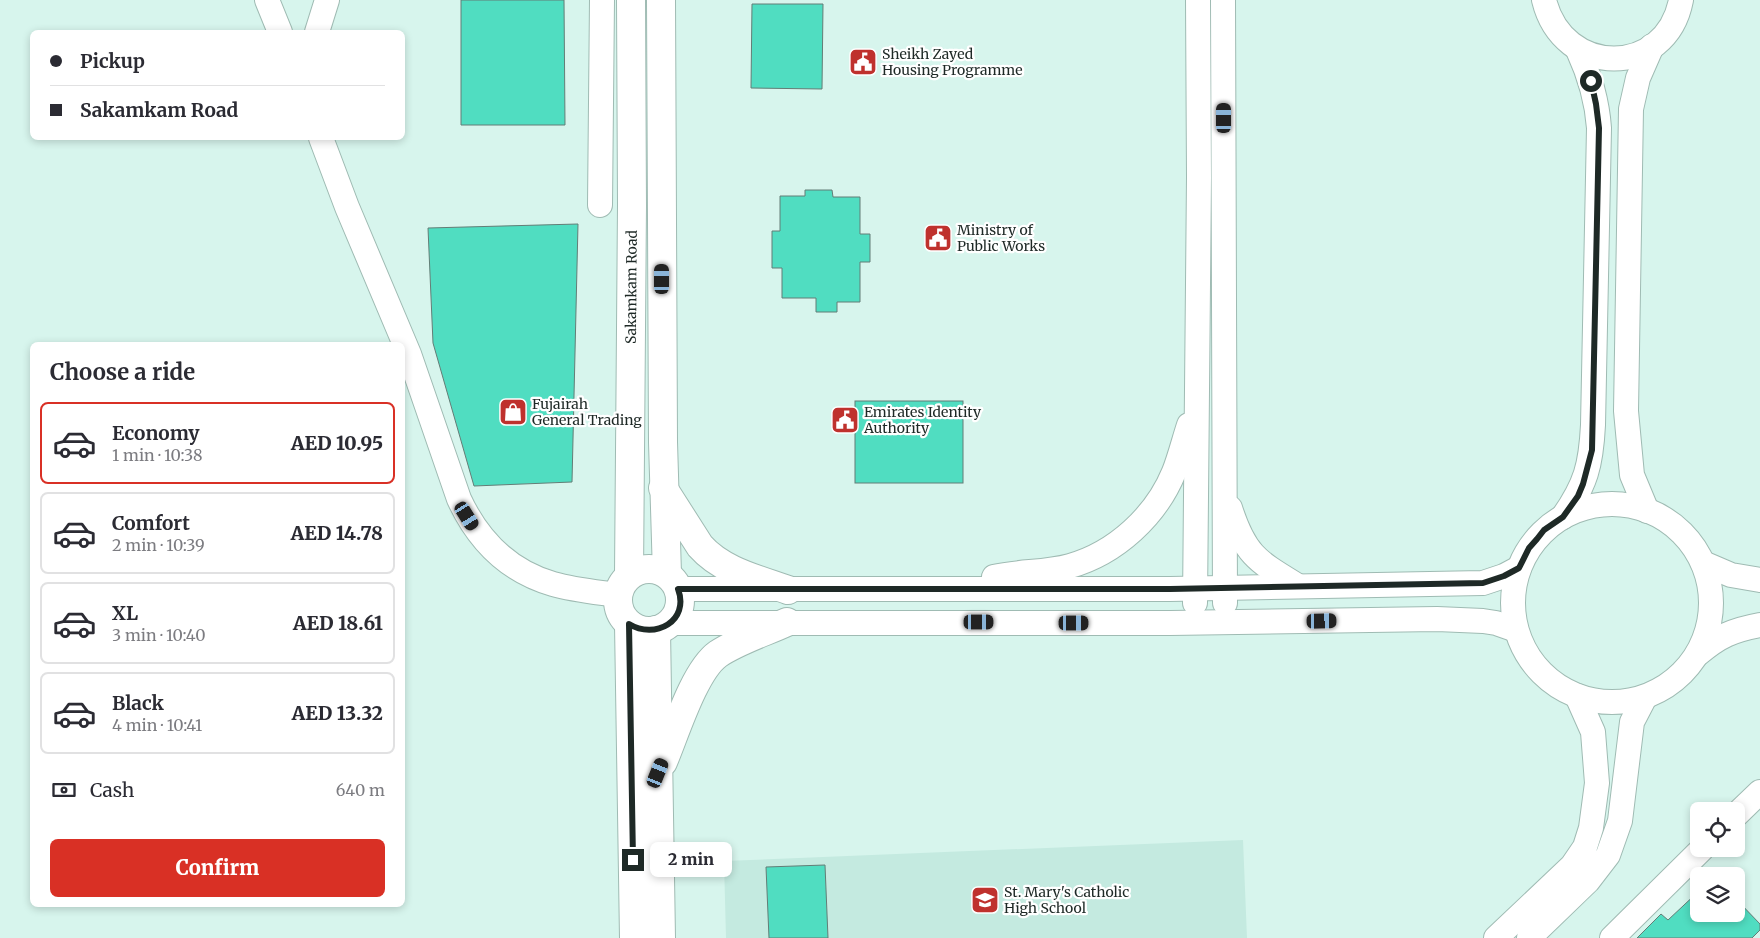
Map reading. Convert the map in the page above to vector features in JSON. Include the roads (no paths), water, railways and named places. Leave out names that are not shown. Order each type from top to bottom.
[{"type":"main road","name":"Sakamkam Road","points":[[623,585],[632,215],[631,0]]},
{"type":"main road","points":[[661,0],[663,487],[672,581],[680,601],[679,609],[663,626],[642,630],[629,624],[619,611],[623,585],[636,571],[652,568],[672,581]]},
{"type":"main road","points":[[663,487],[707,554],[733,570],[788,590]]},
{"type":"main road","points":[[658,773],[695,683],[709,662],[725,650],[787,622]]},
{"type":"main road","points":[[629,624],[634,938]]},
{"type":"main road","points":[[661,938],[658,773],[663,626]]},
{"type":"street","points":[[267,0],[279,30]]},
{"type":"street","points":[[318,30],[327,0]]},
{"type":"street","points":[[600,205],[602,0]]},
{"type":"street","points":[[1195,622],[1199,177],[1198,0]]},
{"type":"street","points":[[1223,0],[1225,622]]},
{"type":"street","points":[[1544,0],[1548,16],[1566,41],[1578,50],[1593,56],[1616,58],[1639,54],[1664,36],[1673,24],[1681,0]]},
{"type":"street","points":[[1647,511],[1632,475],[1626,410],[1632,109],[1638,78],[1652,46]]},
{"type":"street","points":[[1563,517],[1578,496],[1586,476],[1592,450],[1593,425],[1599,128],[1594,92],[1588,70],[1578,50]]},
{"type":"street","points":[[322,140],[347,207],[404,342]]},
{"type":"street","points":[[405,345],[459,499],[477,532],[489,546],[519,570],[554,584],[623,585]]},
{"type":"street","points":[[971,590],[982,582],[995,577],[1055,570],[1083,562],[1107,550],[1132,531],[1157,504],[1166,488],[1180,456],[1197,396]]},
{"type":"street","points":[[1225,492],[1235,524],[1248,549],[1265,566],[1298,586]]},
{"type":"street","points":[[1698,654],[1704,640],[1711,609],[1709,586],[1703,563],[1693,546],[1680,532],[1664,520],[1647,511],[1630,506],[1613,504],[1596,506],[1579,510],[1563,517],[1544,530],[1529,548],[1519,568],[1512,598],[1516,630],[1529,658],[1550,681],[1577,696],[1610,702],[1628,701],[1645,697],[1666,686],[1684,672],[1698,654],[1710,643],[1730,632],[1760,626]]},
{"type":"street","points":[[1703,563],[1731,576],[1760,580]]},
{"type":"street","points":[[672,581],[788,590],[1195,589],[1483,583],[1504,576],[1519,568]]},
{"type":"street","points":[[663,626],[787,622],[1437,620],[1484,621],[1516,630]]},
{"type":"street","points":[[1496,938],[1572,866],[1584,847],[1591,828],[1597,783],[1593,732],[1577,696]]},
{"type":"street","points":[[1529,938],[1588,881],[1608,855],[1620,821],[1632,722],[1645,697]]},
{"type":"street","points":[[1745,806],[1760,792]]},
{"type":"street","points":[[1612,938],[1694,857]]},
{"type":"place","name":"Sheikh Zayed Housing Programme","points":[[863,62]]},
{"type":"place","name":"Ministry of Public Works","points":[[938,238]]},
{"type":"place","name":"Fujairah General Trading","points":[[513,412]]},
{"type":"place","name":"Emirates Identity Authority","points":[[845,420]]},
{"type":"place","name":"St. Mary's Catholic High School","points":[[985,900]]}]
